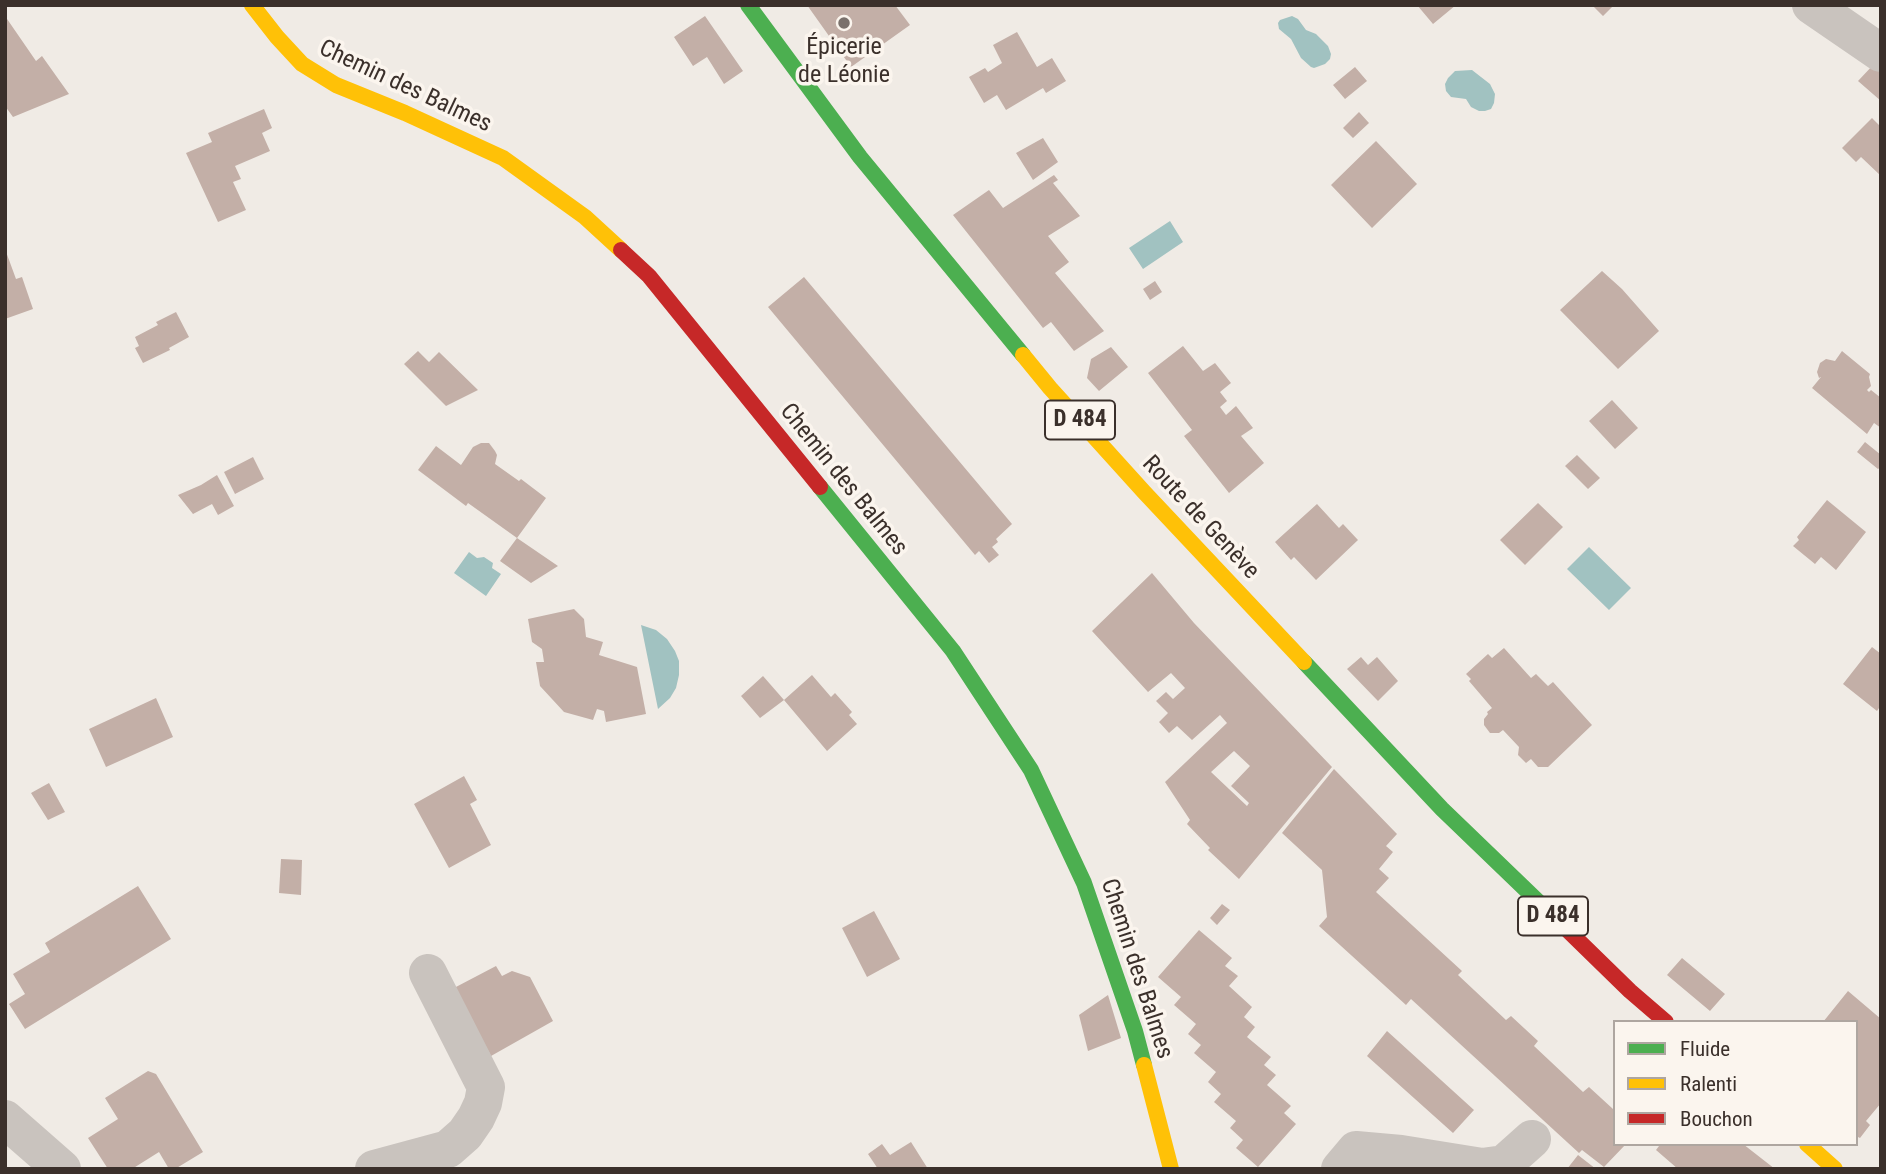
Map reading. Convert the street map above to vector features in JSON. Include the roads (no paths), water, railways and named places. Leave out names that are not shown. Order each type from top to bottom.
[{"type":"street","name":"Chemin des Balmes","points":[[252,5],[302,64],[336,85],[503,158],[585,217],[649,276],[953,650],[1031,771],[1084,883],[1135,1031],[1171,1169]]},
{"type":"street","name":"Route de Genève","points":[[748,5],[860,158],[1051,388],[1144,492],[1442,809],[1630,991],[1664,1020]]},
{"type":"street","points":[[1811,5],[1881,53]]},
{"type":"street","points":[[374,1169],[448,1149],[465,1134],[483,1103],[486,1087],[428,973]]},
{"type":"street","points":[[5,1119],[62,1169]]},
{"type":"street","points":[[1340,1169],[1356,1150],[1482,1167],[1504,1164],[1532,1139]]},
{"type":"street","points":[[1809,1146],[1835,1169]]},
{"type":"water","points":[[1292,16],[1328,46],[1331,54],[1325,64],[1311,67],[1301,58],[1291,39],[1279,29],[1280,20]]},
{"type":"water","points":[[1472,70],[1490,84],[1495,94],[1491,109],[1479,111],[1471,107],[1466,99],[1451,97],[1446,91],[1445,84],[1455,71]]},
{"type":"water","points":[[1170,221],[1183,242],[1143,269],[1129,248]]},
{"type":"water","points":[[1589,547],[1631,588],[1609,610],[1567,569]]},
{"type":"water","points":[[469,552],[477,558],[484,557],[493,563],[492,568],[501,574],[486,596],[454,573]]},
{"type":"water","points":[[641,625],[656,630],[667,639],[679,661],[676,688],[658,709]]},
{"type":"place","name":"Épicerie de Léonie","points":[[844,23]]}]
